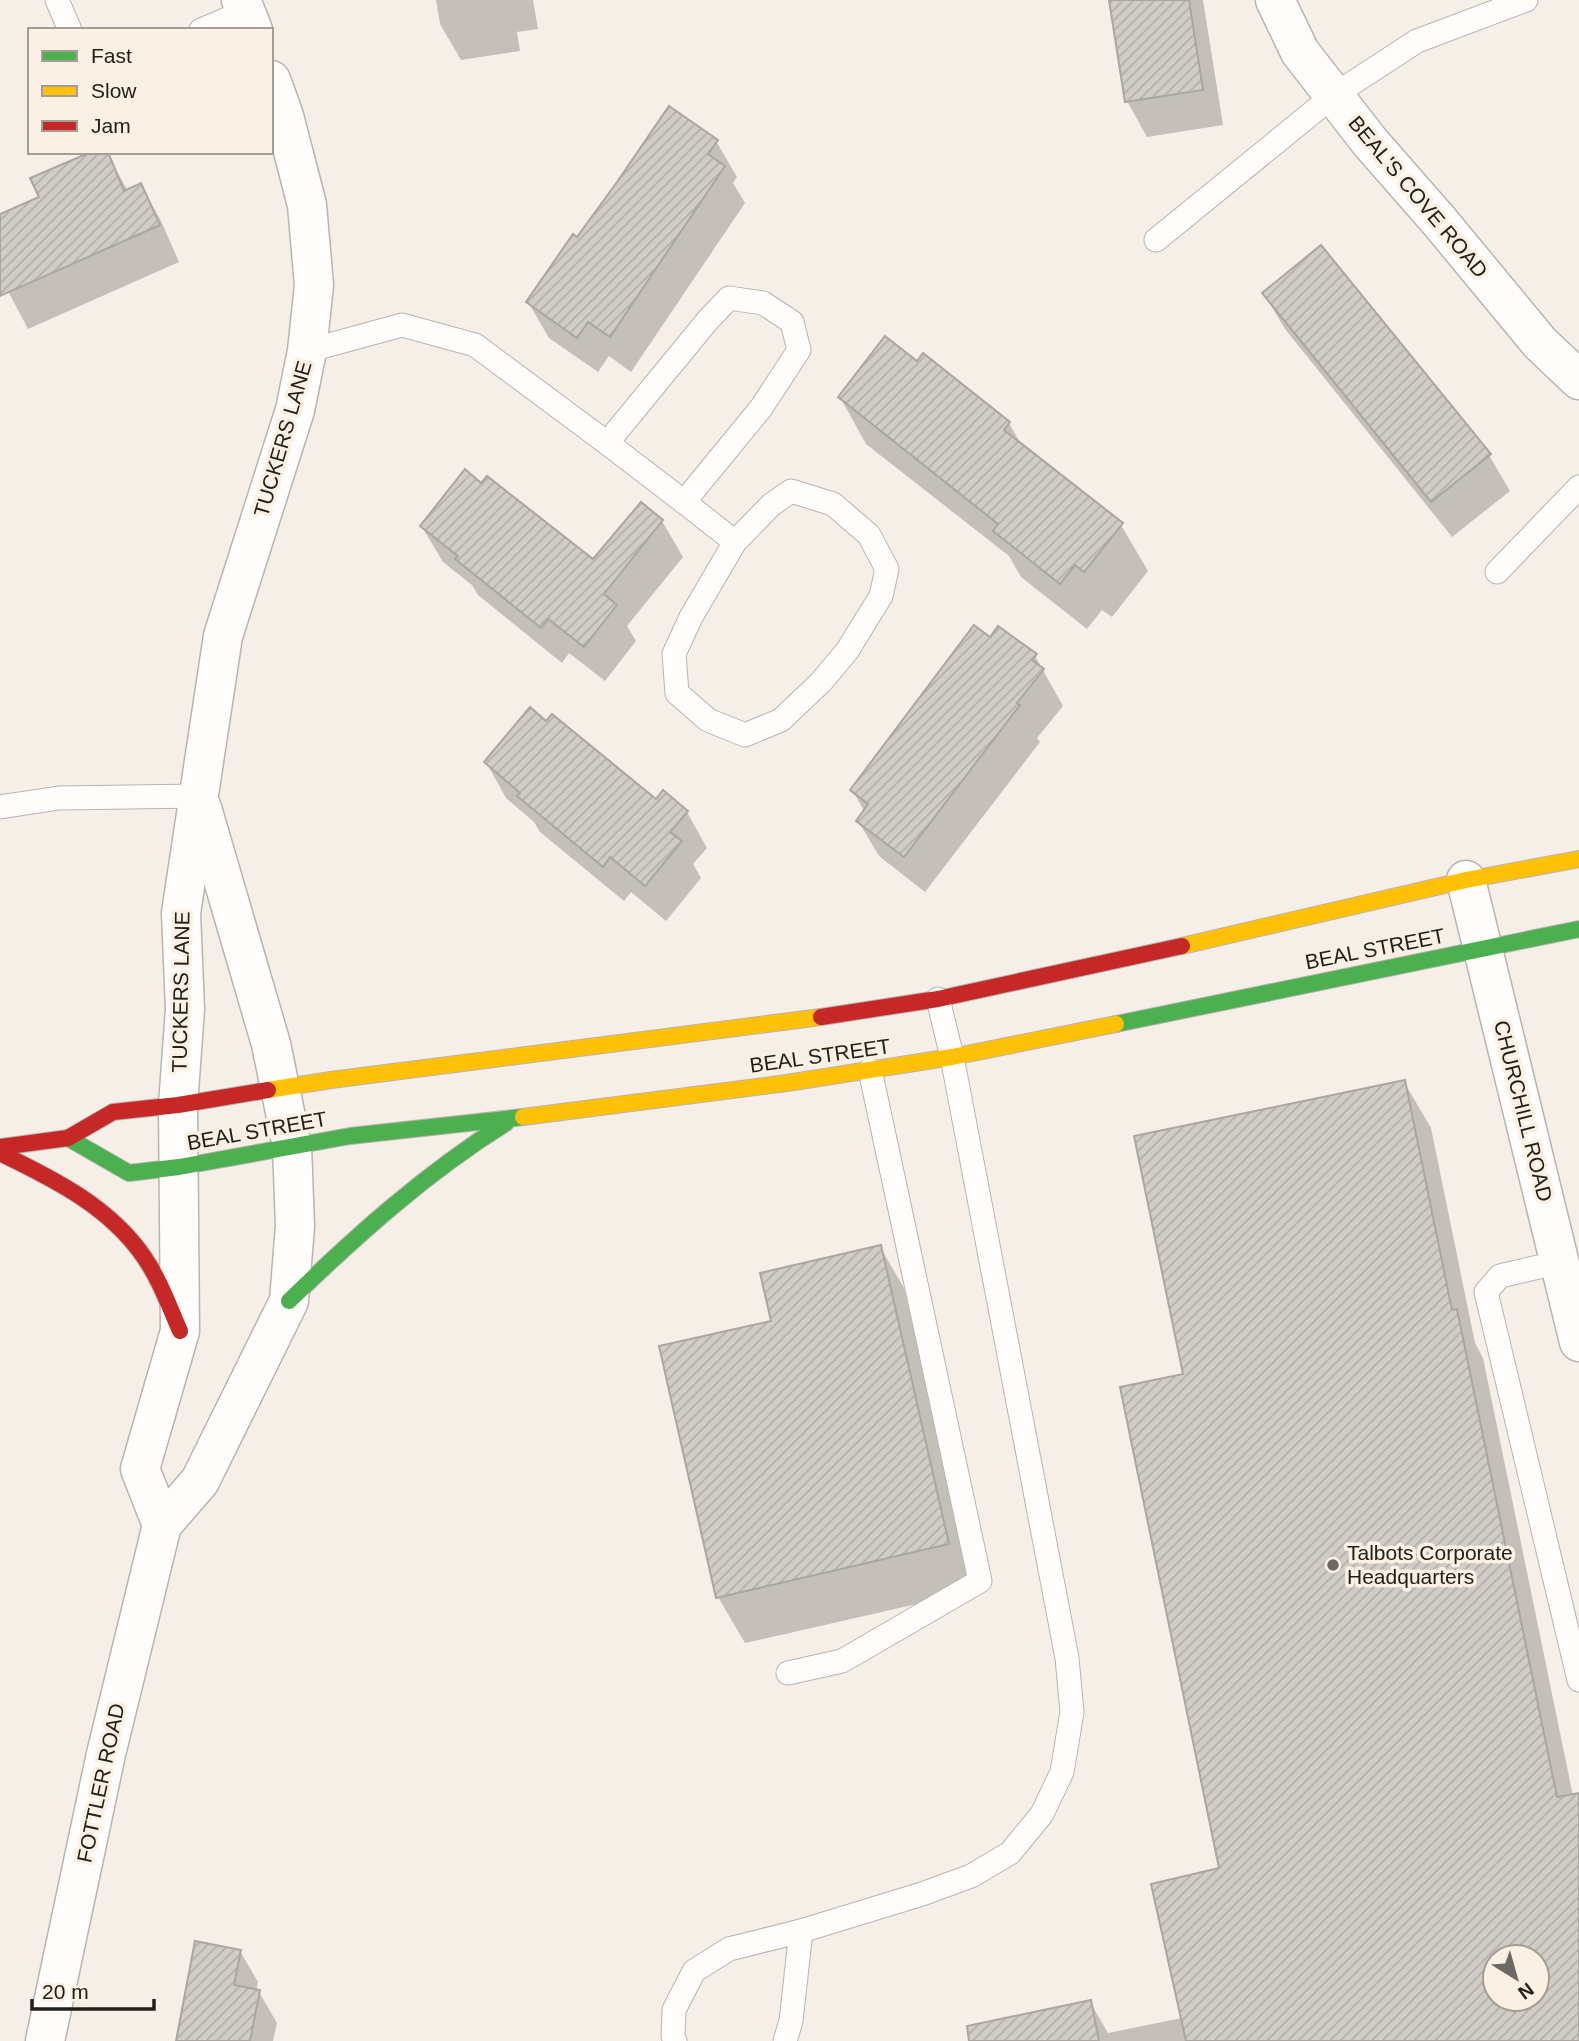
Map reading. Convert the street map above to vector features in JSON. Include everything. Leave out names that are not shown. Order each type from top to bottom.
[{"type":"street","name":"BEAL'S COVE ROAD","points":[[1275,0],[1300,52],[1370,142],[1540,343],[1579,380]]},
{"type":"street","name":"TUCKERS LANE","points":[[178,1105],[185,1009],[181,913],[223,636],[295,410],[307,351],[314,285],[307,205],[284,116],[273,86]]},
{"type":"street","name":"TUCKERS LANE","points":[[199,796],[281,1087]]},
{"type":"street","name":"BEAL STREET","points":[[0,1147],[68,1138],[113,1112],[178,1105],[281,1087],[769,1025],[939,999],[1207,941],[1466,880],[1579,859]]},
{"type":"street","name":"CHURCHILL ROAD","points":[[1466,880],[1579,1342]]},
{"type":"street","name":"BEAL STREET","points":[[68,1138],[129,1173],[179,1167],[350,1136],[513,1118],[952,1057],[1579,929]]},
{"type":"street","name":"FOTTLER ROAD","points":[[45,2041],[106,1754],[162,1525],[200,1481],[289,1301],[295,1226],[292,1146],[281,1087]]},
{"type":"street","points":[[162,1525],[139,1469],[180,1331],[178,1105]]},
{"type":"street","points":[[289,1301],[358,1234],[458,1153],[513,1118]]},
{"type":"street","points":[[0,1153],[50,1177],[119,1227],[144,1257],[180,1331]]},
{"type":"lane","points":[[57,0],[69,28]]},
{"type":"lane","points":[[1156,240],[1334,95],[1417,41],[1526,0]]},
{"type":"lane","points":[[206,28],[247,13]]},
{"type":"lane","points":[[607,443],[729,298],[763,303],[792,322],[799,350],[761,408],[684,502]]},
{"type":"lane","points":[[307,351],[402,325],[475,345],[735,542]]},
{"type":"lane","points":[[1497,572],[1579,487]]},
{"type":"lane","points":[[791,491],[833,504],[869,535],[887,569],[881,596],[847,651],[821,682],[781,720],[746,735],[708,720],[677,693],[674,654],[691,617],[735,542],[771,505],[791,491]]},
{"type":"lane","points":[[0,807],[59,798],[199,796]]},
{"type":"lane","points":[[675,2041],[674,2010],[694,1971],[729,1949],[801,1931],[922,1894],[971,1875],[1010,1853],[1042,1814],[1062,1772],[1072,1713],[1067,1658],[939,999]]},
{"type":"lane","points":[[788,1673],[842,1661],[980,1581],[870,1070]]},
{"type":"lane","points":[[1560,1262],[1500,1276],[1486,1292],[1579,1680]]},
{"type":"lane","points":[[785,2041],[791,2021],[801,1931]]},
{"type":"building","points":[[1109,0],[1189,0],[1203,90],[1125,102]]},
{"type":"building","points":[[669,106],[718,140],[708,154],[725,166],[610,337],[588,322],[577,338],[526,302],[573,234],[577,237]]},
{"type":"building","points":[[86,154],[109,154],[124,191],[141,183],[160,225],[0,296],[0,214],[39,197],[30,178]]},
{"type":"building","points":[[1321,245],[1491,454],[1431,502],[1262,293]]},
{"type":"building","points":[[885,336],[917,361],[923,353],[1010,422],[1004,430],[1123,523],[1084,572],[1075,565],[1060,584],[993,531],[998,524],[838,397]]},
{"type":"building","points":[[465,469],[481,483],[487,476],[593,559],[641,502],[663,520],[604,594],[617,605],[584,647],[548,619],[541,628],[455,559],[458,556],[420,526]]},
{"type":"building","points":[[974,625],[990,637],[998,626],[1037,654],[1032,660],[1044,669],[1017,703],[1020,705],[904,857],[856,821],[868,804],[850,790]]},
{"type":"building","points":[[530,707],[546,721],[552,714],[656,799],[663,790],[688,811],[670,832],[682,841],[645,886],[610,857],[603,867],[517,796],[520,793],[484,762]]},
{"type":"building","name":"Talbots Corporate Headquarters","points":[[1405,1080],[1452,1310],[1457,1309],[1557,1797],[1579,1793],[1579,2041],[1186,2041],[1151,1884],[1219,1868],[1120,1387],[1183,1374],[1134,1136]]},
{"type":"building","points":[[881,1245],[949,1544],[716,1598],[659,1346],[771,1321],[760,1273]]},
{"type":"building","points":[[195,1941],[241,1950],[234,1985],[260,1990],[250,2041],[176,2041]]},
{"type":"building","points":[[1091,2000],[1099,2041],[969,2041],[967,2026]]},
{"type":"traffic: fast","points":[[1116,1024],[1579,929]]},
{"type":"traffic: fast","points":[[68,1138],[129,1173],[179,1167],[350,1136],[523,1117]]},
{"type":"traffic: fast","points":[[289,1301],[393,1206],[476,1142],[506,1123]]},
{"type":"traffic: slow","points":[[1182,946],[1466,880],[1579,859]]},
{"type":"traffic: slow","points":[[268,1090],[821,1017]]},
{"type":"traffic: slow","points":[[523,1117],[787,1083],[952,1057],[1116,1024]]},
{"type":"traffic: jam","points":[[821,1017],[938,999],[1182,946]]},
{"type":"traffic: jam","points":[[0,1147],[68,1138],[113,1112],[178,1105],[268,1090]]},
{"type":"traffic: jam","points":[[0,1153],[60,1184],[115,1223],[150,1266],[180,1331]]},
{"type":"place","name":"Talbots Corporate Headquarters","points":[[1333,1565]]}]
